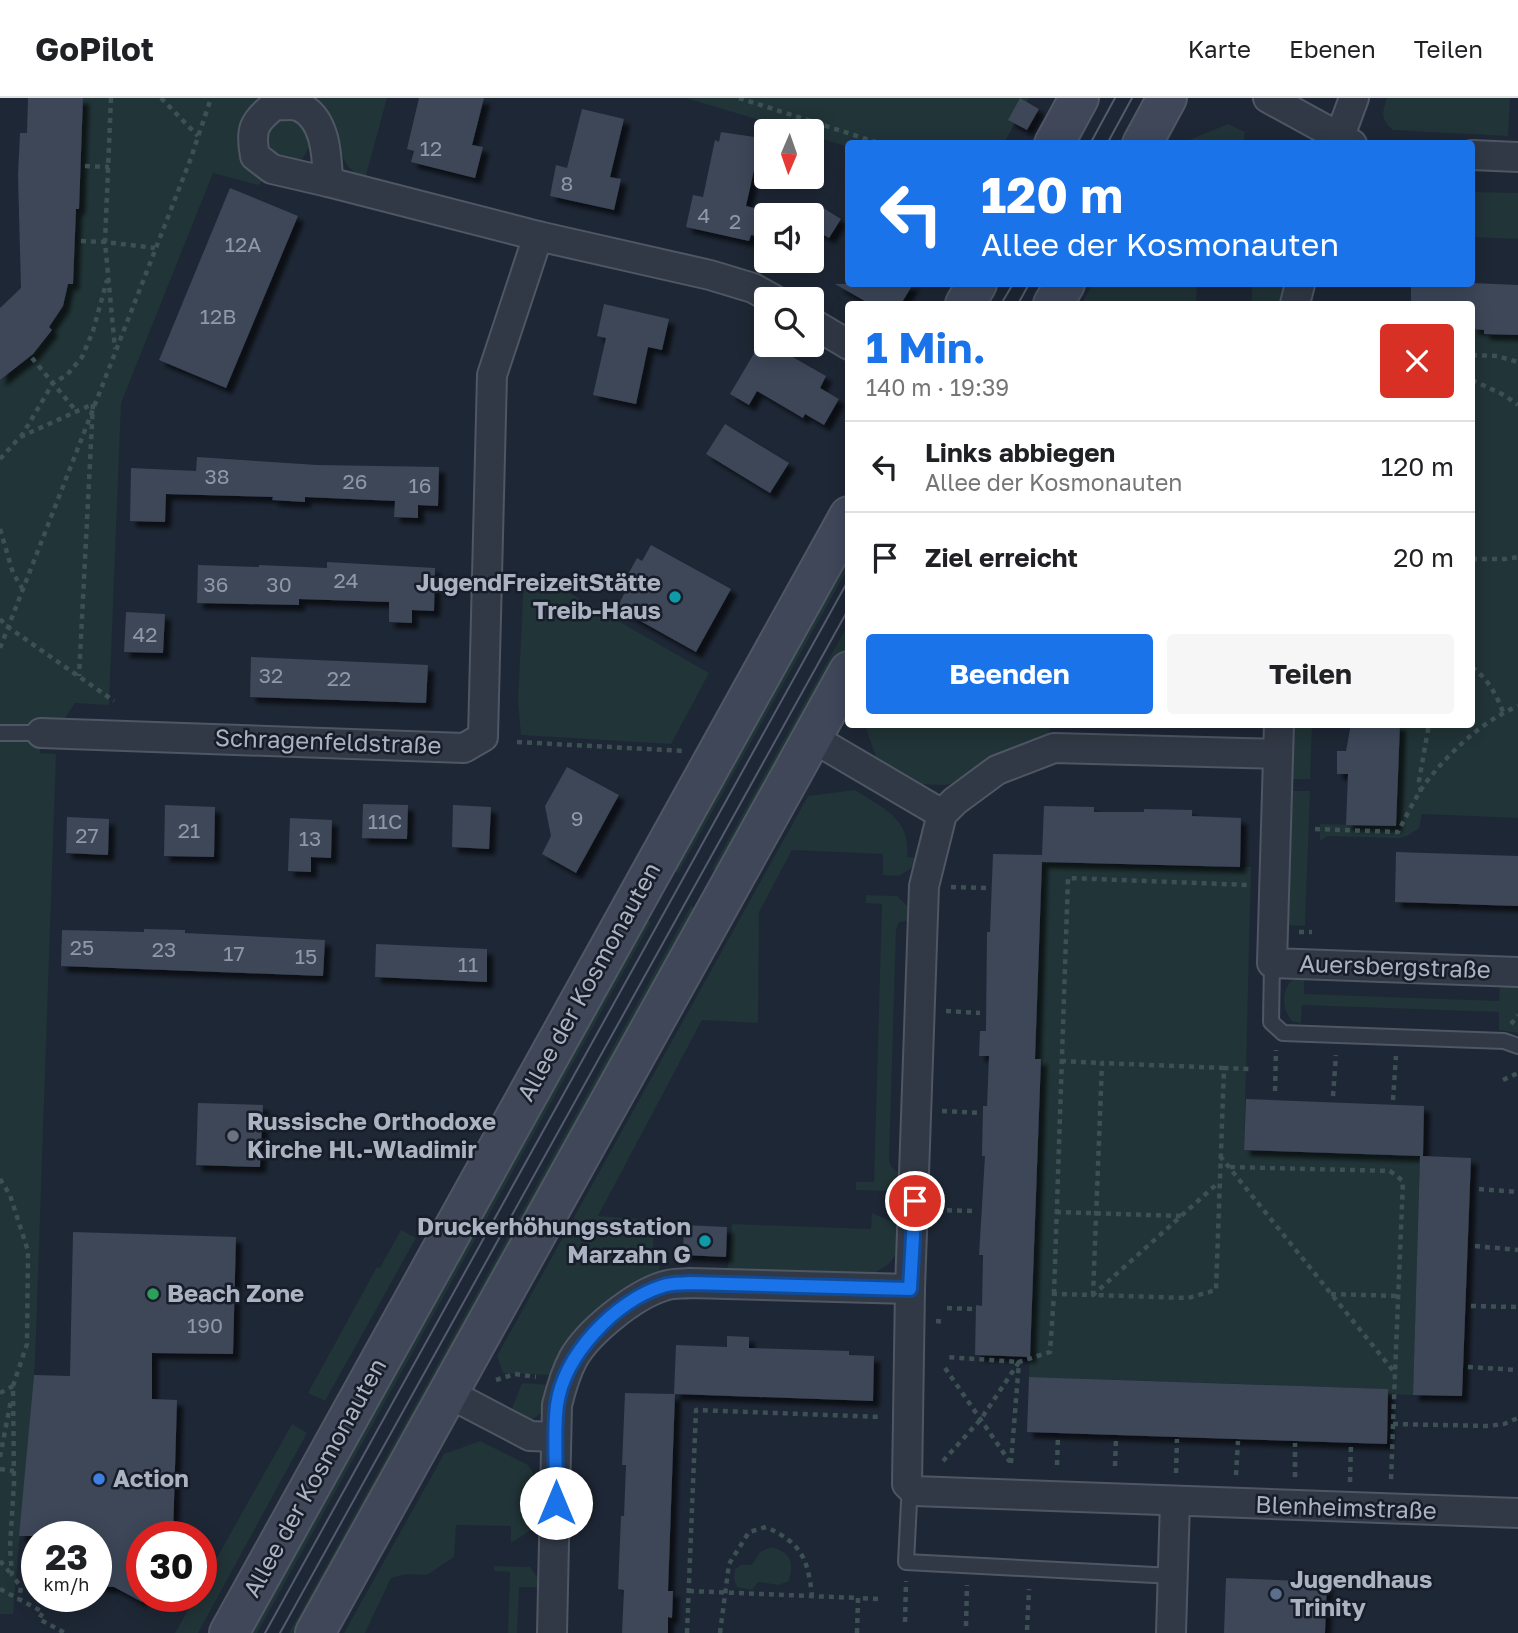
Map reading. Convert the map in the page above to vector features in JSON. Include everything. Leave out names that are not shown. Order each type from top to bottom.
[{"type":"main road","points":[[1056,140],[1079,98]]},
{"type":"main road","points":[[1144,140],[1167,98]]},
{"type":"main road","name":"Allee der Kosmonauten","points":[[229,1633],[845,523]]},
{"type":"main road","points":[[314,1633],[845,678]]},
{"type":"street","points":[[1268,98],[1340,140]]},
{"type":"street","points":[[1344,140],[1354,98]]},
{"type":"street","points":[[1475,155],[1518,157]]},
{"type":"street","points":[[328,182],[538,236],[710,275],[754,289]]},
{"type":"street","name":"Schragenfeldstraße","points":[[41,733],[132,734],[464,748],[483,737],[492,375],[538,236]]},
{"type":"street","points":[[824,330],[845,343]]},
{"type":"street","points":[[1272,963],[1279,728]]},
{"type":"street","points":[[811,737],[942,814]]},
{"type":"street","points":[[914,1491],[907,1484],[907,1418],[924,886],[942,814],[997,770],[1054,748],[1278,754]]},
{"type":"street","name":"Auersbergstraße","points":[[1272,963],[1518,972]]},
{"type":"street","points":[[552,1633],[557,1405],[562,1382],[575,1356],[611,1316],[664,1285],[690,1283],[910,1289]]},
{"type":"street","points":[[448,1394],[530,1436],[555,1437]]},
{"type":"street","name":"Blenheimstraße","points":[[914,1491],[1518,1513]]},
{"type":"street","points":[[1171,1633],[1175,1502]]},
{"type":"lane","points":[[0,733],[41,733]]},
{"type":"lane","points":[[1272,963],[1271,1022],[1283,1033],[1504,1041],[1518,1046]]},
{"type":"lane","points":[[914,1491],[909,1502],[906,1562],[1173,1576]]},
{"type":"path","points":[[111,98],[105,242],[115,349]]},
{"type":"path","points":[[161,98],[198,136]]},
{"type":"path","points":[[0,648],[211,98]]},
{"type":"path","points":[[739,98],[870,140]]},
{"type":"path","points":[[85,166],[109,167]]},
{"type":"path","points":[[81,241],[155,248]]},
{"type":"path","points":[[0,459],[20,437],[53,383],[67,375],[82,358],[93,331],[108,276]]},
{"type":"path","points":[[1475,355],[1497,356],[1518,362]]},
{"type":"path","points":[[32,358],[77,412]]},
{"type":"path","points":[[1475,381],[1518,405]]},
{"type":"path","points":[[20,437],[93,404]]},
{"type":"path","points":[[79,676],[93,404]]},
{"type":"path","points":[[0,529],[13,573],[22,589]]},
{"type":"path","points":[[1475,559],[1518,556]]},
{"type":"path","points":[[0,619],[114,702]]},
{"type":"path","points":[[1475,669],[1496,693],[1503,712]]},
{"type":"path","points":[[1315,829],[1398,832],[1431,776],[1477,730],[1503,712],[1518,706]]},
{"type":"path","points":[[1421,792],[1419,781],[1428,728]]},
{"type":"path","points":[[517,742],[693,752]]},
{"type":"path","points":[[946,1357],[1019,1362],[1050,1352],[1069,878],[1257,885]]},
{"type":"path","points":[[924,886],[989,888]]},
{"type":"path","points":[[920,1009],[980,1013]]},
{"type":"path","points":[[1333,1096],[1338,1035]]},
{"type":"path","points":[[1393,1100],[1397,1038]]},
{"type":"path","points":[[1275,1091],[1276,1045]]},
{"type":"path","points":[[1061,1061],[1250,1069]]},
{"type":"path","points":[[1093,1295],[1102,1063]]},
{"type":"path","points":[[1054,1294],[1188,1298],[1216,1290],[1224,1068]]},
{"type":"path","points":[[1503,1080],[1518,1073]]},
{"type":"path","points":[[917,1110],[980,1113]]},
{"type":"path","points":[[1220,1156],[1395,1373]]},
{"type":"path","points":[[1229,1167],[1390,1171],[1403,1181],[1390,1509]]},
{"type":"path","points":[[0,1180],[10,1195],[28,1251],[27,1345],[13,1386],[0,1457]]},
{"type":"path","points":[[1093,1295],[1219,1182]]},
{"type":"path","points":[[1479,1189],[1518,1192]]},
{"type":"path","points":[[914,1209],[975,1211]]},
{"type":"path","points":[[1056,1212],[1181,1216]]},
{"type":"path","points":[[1475,1246],[1518,1250]]},
{"type":"path","points":[[1331,1294],[1398,1296]]},
{"type":"path","points":[[1471,1306],[1518,1307]]},
{"type":"path","points":[[947,1308],[973,1309]]},
{"type":"path","points":[[945,1368],[1011,1463],[1019,1362]]},
{"type":"path","points":[[943,1461],[981,1419],[1019,1362]]},
{"type":"path","points":[[1468,1367],[1518,1370]]},
{"type":"path","points":[[496,1380],[514,1374],[562,1382]]},
{"type":"path","points":[[0,1392],[13,1386]]},
{"type":"path","points":[[12,1575],[10,1547],[14,1471],[13,1386]]},
{"type":"path","points":[[687,1633],[696,1410],[907,1418]]},
{"type":"path","points":[[1393,1424],[1488,1426],[1504,1424],[1518,1418]]},
{"type":"path","points":[[1058,1436],[1058,1465]]},
{"type":"path","points":[[1115,1466],[1116,1437]]},
{"type":"path","points":[[1175,1502],[1177,1438]]},
{"type":"path","points":[[1349,1508],[1351,1444]]},
{"type":"path","points":[[0,1469],[14,1471]]},
{"type":"path","points":[[720,1633],[729,1564],[737,1547],[749,1532],[766,1527],[786,1536],[799,1551],[809,1571],[812,1596]]},
{"type":"path","points":[[0,1561],[22,1587],[19,1599]]},
{"type":"path","points":[[905,1622],[906,1562]]},
{"type":"path","points":[[966,1626],[968,1565]]},
{"type":"path","points":[[1027,1630],[1030,1569]]},
{"type":"path","points":[[0,1589],[43,1612],[39,1619],[65,1633]]},
{"type":"path","points":[[689,1591],[879,1599]]},
{"type":"path","points":[[857,1633],[858,1598]]},
{"type":"green space","points":[[83,98],[265,98],[265,178],[258,185],[213,173],[121,403],[109,705],[75,703],[62,723],[40,727],[40,753],[56,754],[35,1362],[13,1614],[0,1614],[0,380],[37,349],[52,331],[49,327],[63,306],[68,284],[73,284],[76,209],[79,208]]},
{"type":"green space","points":[[308,98],[387,98],[364,183],[347,165]]},
{"type":"green space","points":[[686,98],[1029,98],[1006,140],[845,140],[845,146],[824,140],[824,119],[756,119]]},
{"type":"green space","points":[[1387,98],[1510,98],[1508,136],[1393,130],[1383,116]]},
{"type":"green space","points":[[273,116],[304,120],[311,144],[303,158],[295,162],[265,153],[262,129]]},
{"type":"green space","points":[[1228,124],[1245,132],[1244,140],[1189,140]]},
{"type":"green space","points":[[1475,192],[1518,193],[1518,239],[1475,237]]},
{"type":"green space","points":[[1091,287],[1197,287],[1196,301],[1083,301]]},
{"type":"green space","points":[[1252,287],[1290,287],[1287,301],[1252,301]]},
{"type":"green space","points":[[1475,329],[1484,330],[1484,334],[1518,335],[1518,818],[1422,814],[1419,828],[1400,838],[1328,836],[1320,841],[1320,824],[1396,826],[1398,777],[1395,752],[1399,751],[1400,728],[1475,728]]},
{"type":"green space","points":[[845,551],[845,573],[678,873],[668,868]]},
{"type":"green space","points":[[524,577],[552,583],[709,673],[671,744],[521,735],[518,702]]},
{"type":"green space","points":[[845,630],[845,653],[722,874],[712,869]]},
{"type":"green space","points":[[866,728],[1050,728],[1049,737],[980,768],[955,783],[916,784],[878,763]]},
{"type":"green space","points":[[1295,728],[1312,728],[1310,779],[1293,779]]},
{"type":"green space","points":[[855,790],[885,809],[900,824],[905,833],[907,857],[917,858],[916,865],[899,876],[883,875],[883,854],[792,850],[759,912],[758,1023],[702,1020],[598,1216],[653,1220],[653,1247],[660,1248],[659,1277],[554,1375],[503,1373],[497,1356],[808,796]]},
{"type":"green space","points":[[1293,791],[1310,791],[1305,926],[1288,925]]},
{"type":"green space","points":[[1042,862],[1190,867],[1191,862],[1217,867],[1251,867],[1244,1150],[1420,1156],[1413,1395],[1388,1394],[1388,1389],[1029,1377],[1035,1207],[1031,1182],[1037,1182],[1041,1059],[1035,1059]]},
{"type":"green space","points":[[866,895],[897,896],[912,911],[911,920],[899,922],[896,929],[889,1161],[894,1170],[905,1173],[904,1178],[887,1191],[856,1190],[856,1182],[874,1182],[882,904],[866,903]]},
{"type":"green space","points":[[691,906],[700,911],[300,1633],[289,1633]]},
{"type":"green space","points":[[641,917],[651,922],[257,1633],[244,1633]]},
{"type":"green space","points":[[1304,976],[1304,994],[1499,1001],[1500,983],[1518,983],[1518,1033],[1499,1030],[1499,1012],[1302,1005],[1301,1023],[1292,1021],[1284,996],[1291,981]]},
{"type":"green space","points":[[872,1213],[902,1226],[894,1257],[877,1271],[867,1275],[727,1273],[732,1224],[871,1229]]},
{"type":"green space","points":[[401,1230],[416,1238],[325,1401],[308,1393],[377,1267],[380,1268]]},
{"type":"green space","points":[[522,1383],[552,1385],[545,1410],[530,1421],[509,1416]]},
{"type":"green space","points":[[292,1424],[307,1433],[217,1598],[217,1558]]},
{"type":"green space","points":[[480,1441],[528,1465],[533,1473],[537,1526],[511,1543],[511,1526],[456,1525],[454,1557],[427,1575],[407,1574],[391,1578],[365,1633],[344,1633],[444,1454]]},
{"type":"green space","points":[[771,1547],[787,1555],[791,1563],[789,1581],[779,1585],[758,1582],[752,1590],[737,1587],[735,1569],[741,1565],[752,1565],[760,1552]]},
{"type":"green space","points":[[494,1566],[530,1567],[540,1581],[539,1587],[519,1587],[517,1633],[508,1633],[510,1572],[494,1571]]},
{"type":"green space","points":[[187,1612],[209,1612],[198,1633],[175,1633]]},
{"type":"building","points":[[28,98],[83,98],[73,284],[68,284],[63,306],[49,327],[52,330],[33,354],[0,380],[0,308],[21,288],[18,175],[20,133],[27,133]]},
{"type":"building","points":[[419,98],[484,98],[472,145],[483,147],[475,178],[411,162],[414,151],[407,149]]},
{"type":"building","points":[[1020,98],[1039,109],[1027,130],[1008,120]]},
{"type":"building","points":[[582,109],[624,119],[610,177],[621,179],[614,210],[550,196],[556,165],[567,168]]},
{"type":"building","points":[[721,132],[754,137],[754,170],[746,206],[754,208],[754,236],[751,235],[749,241],[686,227],[693,195],[703,197],[715,140],[719,142]]},
{"type":"building","points":[[230,188],[298,216],[226,388],[159,360]]},
{"type":"building","points":[[824,208],[841,219],[829,238],[824,235]]},
{"type":"building","points":[[1475,283],[1518,285],[1518,335],[1484,334],[1484,330],[1475,329],[1475,301],[1411,301],[1411,287],[1475,287]]},
{"type":"building","points":[[835,284],[845,284],[845,287],[911,287],[903,301],[865,301]]},
{"type":"building","points":[[604,304],[669,319],[662,350],[648,347],[636,404],[593,395],[606,338],[597,336]]},
{"type":"building","points":[[754,353],[754,357],[793,357],[826,376],[820,388],[839,399],[824,425],[805,414],[803,418],[757,391],[749,405],[730,394]]},
{"type":"building","points":[[725,424],[789,463],[770,493],[706,454]]},
{"type":"building","points":[[197,457],[317,465],[439,467],[438,506],[418,505],[418,518],[394,517],[395,501],[305,497],[305,502],[272,500],[273,497],[166,494],[165,522],[130,521],[131,468],[196,471]]},
{"type":"building","name":"JugendFreizeitStätte Treib-Haus","points":[[651,545],[731,589],[696,652],[617,608],[625,592],[620,589],[637,558],[642,561]]},
{"type":"building","points":[[327,562],[435,568],[434,611],[412,610],[412,623],[389,622],[389,602],[299,599],[299,605],[197,603],[198,565],[327,568]]},
{"type":"building","points":[[126,612],[165,614],[163,653],[124,652]]},
{"type":"building","points":[[251,657],[428,665],[426,703],[250,697]]},
{"type":"building","points":[[1350,728],[1400,728],[1396,826],[1346,825],[1348,774],[1337,774],[1337,751],[1346,751]]},
{"type":"building","points":[[567,767],[619,795],[576,873],[542,854],[551,836],[545,806]]},
{"type":"building","points":[[363,804],[408,805],[407,839],[362,838]]},
{"type":"building","points":[[165,805],[215,807],[214,857],[164,856]]},
{"type":"building","points":[[453,805],[491,807],[489,849],[452,847]]},
{"type":"building","points":[[1044,806],[1094,807],[1094,812],[1192,810],[1192,816],[1241,818],[1240,867],[1042,862],[1035,1059],[1041,1059],[1030,1357],[975,1355],[976,1305],[982,1306],[983,1255],[979,1255],[985,1156],[982,1156],[983,1106],[987,1106],[989,1056],[979,1056],[980,1031],[986,1031],[987,932],[990,932],[993,854],[1042,855]]},
{"type":"building","points":[[67,817],[109,819],[108,855],[66,853]]},
{"type":"building","points":[[290,818],[332,820],[331,858],[311,857],[311,872],[288,871]]},
{"type":"building","points":[[1396,852],[1518,856],[1518,906],[1395,902]]},
{"type":"building","points":[[144,929],[325,940],[323,976],[61,966],[62,930],[144,932]]},
{"type":"building","points":[[376,944],[487,949],[487,982],[375,977]]},
{"type":"building","points":[[1246,1099],[1424,1106],[1423,1156],[1471,1158],[1462,1396],[1413,1395],[1420,1156],[1244,1150]]},
{"type":"building","name":"Russische Orthodoxe Kirche Hl.-Wladimir","points":[[198,1103],[263,1105],[260,1167],[196,1165]]},
{"type":"building","name":"Druckerhöhungsstation Marzahn G","points":[[684,1225],[727,1227],[726,1257],[683,1255]]},
{"type":"building","points":[[73,1232],[236,1237],[233,1354],[152,1353],[152,1399],[177,1400],[173,1521],[126,1521],[126,1593],[112,1587],[112,1521],[21,1521],[19,1536],[34,1375],[70,1376]]},
{"type":"building","points":[[727,1336],[749,1337],[749,1348],[849,1351],[849,1355],[874,1356],[873,1401],[675,1394],[668,1591],[673,1591],[672,1618],[668,1617],[668,1633],[622,1633],[624,1590],[618,1589],[626,1465],[622,1465],[625,1393],[674,1394],[676,1345],[727,1347]]},
{"type":"building","points":[[1029,1377],[1388,1389],[1387,1444],[1027,1432]]},
{"type":"building","name":"Jugendhaus Trinity","points":[[1226,1578],[1327,1582],[1325,1633],[1224,1633]]},
{"type":"tram line","points":[[1092,140],[1115,98]]},
{"type":"tram line","points":[[1109,140],[1132,98]]},
{"type":"tram line","points":[[1003,301],[1011,287]]},
{"type":"tram line","points":[[1020,301],[1027,287]]},
{"type":"tram line","points":[[265,1633],[845,586]]},
{"type":"tram line","points":[[280,1633],[845,615]]},
{"type":"place","name":"JugendFreizeitStätte Treib-Haus","points":[[675,597]]},
{"type":"place","name":"Russische Orthodoxe Kirche Hl.-Wladimir","points":[[233,1136]]},
{"type":"place","name":"Druckerhöhungsstation Marzahn G","points":[[705,1241]]},
{"type":"place","name":"Beach Zone","points":[[153,1294]]},
{"type":"place","name":"Action","points":[[99,1479]]},
{"type":"place","name":"Jugendhaus Trinity","points":[[1276,1594]]},
{"type":"route","points":[[556,1503],[555,1437],[562,1382],[575,1356],[611,1316],[664,1285],[690,1283],[910,1289],[915,1201]]}]
